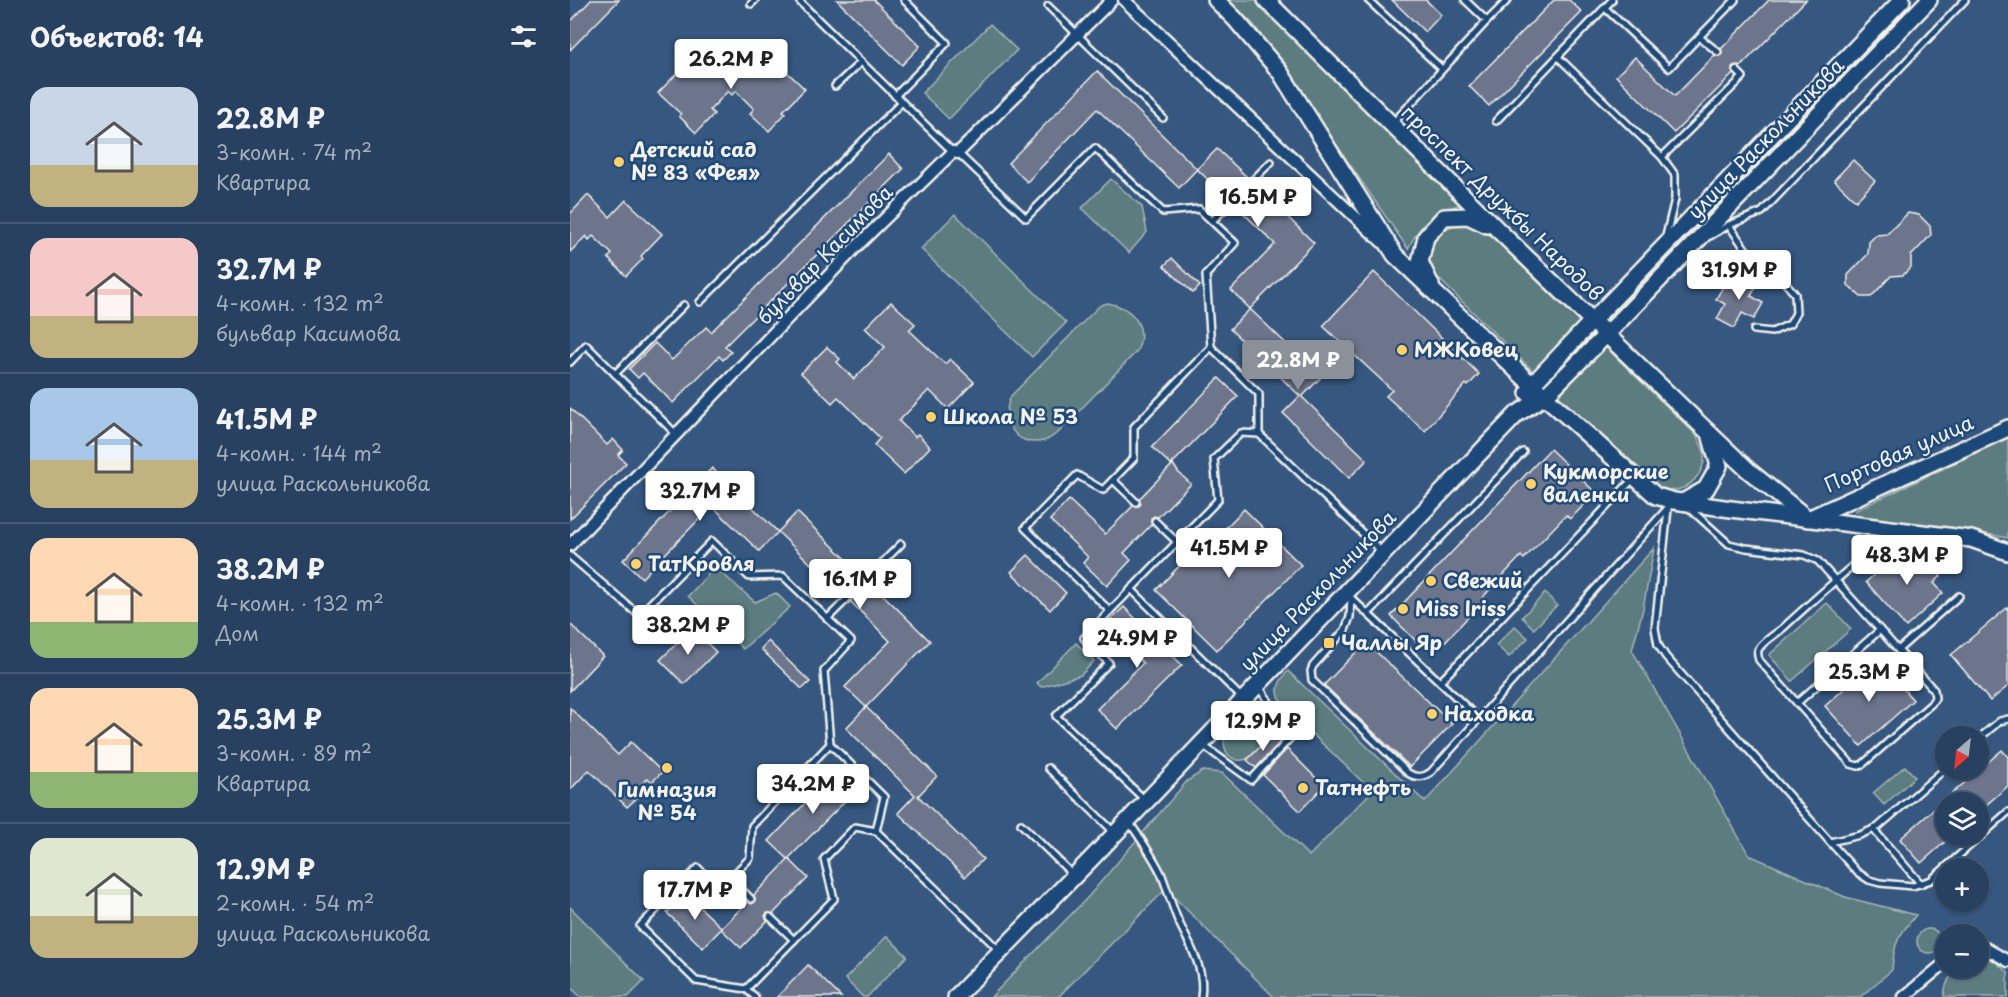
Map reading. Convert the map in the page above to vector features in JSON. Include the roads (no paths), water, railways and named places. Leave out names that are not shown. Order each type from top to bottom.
[{"type":"street","name":"бульвар Касимова","points":[[570,545],[857,246],[1112,0]]},
{"type":"street","points":[[1124,0],[1532,385],[1656,495],[1675,503],[1971,539],[2008,552]]},
{"type":"street","points":[[1216,0],[1280,72],[1395,255]]},
{"type":"street","name":"проспект Дружбы Народов","points":[[1266,0],[1498,230],[1608,333],[1710,434],[1748,470],[1808,519]]},
{"type":"street","name":"улица Раскольникова","points":[[1517,414],[1532,385],[1902,0]]},
{"type":"street","name":"улица Раскольникова","points":[[956,997],[1243,699],[1348,595],[1517,414],[1545,396],[1608,333],[1929,0]]},
{"type":"street","points":[[1435,293],[1420,262],[1426,237],[1444,217],[1468,216],[1498,230]]},
{"type":"street","name":"Портовая улица","points":[[1808,519],[2008,428]]},
{"type":"street","points":[[1675,503],[1706,489],[1719,466],[1710,434]]},
{"type":"street","points":[[1989,950],[2008,961]]},
{"type":"street","points":[[1904,997],[1935,971]]},
{"type":"lane","points":[[801,0],[800,2],[895,96],[1026,218],[1095,148],[1162,212],[1199,208],[1236,243],[1206,275],[1211,347],[1259,394],[1259,434]]},
{"type":"lane","points":[[895,96],[947,43],[904,0]]},
{"type":"lane","points":[[1368,0],[1442,69]]},
{"type":"lane","points":[[1391,124],[1508,0]]},
{"type":"lane","points":[[1496,121],[1612,0]]},
{"type":"lane","points":[[1605,8],[1670,68],[1735,0]]},
{"type":"lane","points":[[1690,248],[1729,225],[1762,212],[1965,0]]},
{"type":"lane","points":[[1467,1],[1487,21]]},
{"type":"lane","points":[[1048,6],[1163,118]]},
{"type":"lane","points":[[1699,37],[1718,52]]},
{"type":"lane","points":[[1558,57],[1662,157],[1675,175],[1676,199],[1662,248]]},
{"type":"lane","points":[[835,86],[861,62]]},
{"type":"lane","points":[[1662,157],[1743,77],[1736,70]]},
{"type":"lane","points":[[700,302],[902,102]]},
{"type":"lane","points":[[1251,182],[1270,162]]},
{"type":"lane","points":[[1212,221],[1232,202]]},
{"type":"lane","points":[[1729,225],[1746,250],[1782,279],[1795,294],[1796,313],[1790,324],[1772,332],[1754,330]]},
{"type":"lane","points":[[615,374],[684,305]]},
{"type":"lane","points":[[570,362],[586,345],[676,434]]},
{"type":"lane","points":[[1110,611],[1025,528],[1077,475],[1103,490],[1134,458],[1134,427],[1211,347]]},
{"type":"lane","points":[[1146,801],[1056,716],[1110,663],[1084,638],[1218,500],[1214,459],[1241,433],[1259,434],[1384,554]]},
{"type":"lane","points":[[1368,614],[1523,452]]},
{"type":"lane","points":[[1440,682],[1635,477]]},
{"type":"lane","points":[[1113,480],[1136,502]]},
{"type":"lane","points":[[1675,503],[1729,544],[1810,556],[1818,561],[1836,580],[1934,690],[1935,698],[1931,705],[1863,765],[1858,766],[1851,764],[1758,660],[1758,651],[1836,580],[1868,552]]},
{"type":"lane","points":[[1348,595],[1350,617],[1347,626],[1313,666],[1312,680],[1408,773],[1422,777],[1431,772],[1675,503]]},
{"type":"lane","points":[[1675,503],[1654,628],[1658,645],[1666,657],[1857,872],[1880,884],[1902,886],[1921,884],[1931,880],[2008,812]]},
{"type":"lane","points":[[1155,521],[1177,542]]},
{"type":"lane","points":[[570,556],[639,615],[712,541],[749,577],[783,576],[851,642],[824,671],[830,744],[884,797],[876,831]]},
{"type":"lane","points":[[867,579],[901,544]]},
{"type":"lane","points":[[1131,589],[1243,699]]},
{"type":"lane","points":[[1348,595],[1479,719]]},
{"type":"lane","points":[[1898,650],[1959,596]]},
{"type":"lane","points":[[827,618],[847,598]]},
{"type":"lane","points":[[1797,703],[1880,630]]},
{"type":"lane","points":[[1200,744],[1251,780],[1292,737],[1258,684]]},
{"type":"lane","points":[[1989,730],[2000,721],[2008,719]]},
{"type":"lane","points":[[755,997],[746,988],[696,981],[640,926],[698,868],[719,889],[750,858],[752,826],[830,744]]},
{"type":"lane","points":[[1048,768],[1116,833]]},
{"type":"lane","points":[[1830,842],[1873,829],[1884,823],[1935,778]]},
{"type":"lane","points":[[1128,820],[1162,875],[1202,974],[1201,997]]},
{"type":"lane","points":[[1021,824],[1074,876]]},
{"type":"lane","points":[[746,988],[834,899],[824,860],[855,827],[876,831],[1000,951]]},
{"type":"lane","points":[[1873,829],[1921,884]]},
{"type":"lane","points":[[730,878],[751,898]]},
{"type":"lane","points":[[770,917],[794,940]]},
{"type":"place","name":"Детский сад № 83 «Фея»","points":[[619,162]]},
{"type":"place","name":"МЖКовец","points":[[1402,350]]},
{"type":"place","name":"Школа № 53","points":[[931,417]]},
{"type":"place","name":"Кукморские валенки","points":[[1531,484]]},
{"type":"place","name":"ТатКровля","points":[[636,564]]},
{"type":"place","name":"Свежий","points":[[1431,581]]},
{"type":"place","name":"Miss Iriss","points":[[1403,609]]},
{"type":"place","name":"Чаллы Яр","points":[[1329,643]]},
{"type":"place","name":"Находка","points":[[1432,714]]},
{"type":"place","name":"Гимназия № 54","points":[[667,768]]},
{"type":"place","name":"Татнефть","points":[[1303,788]]}]
